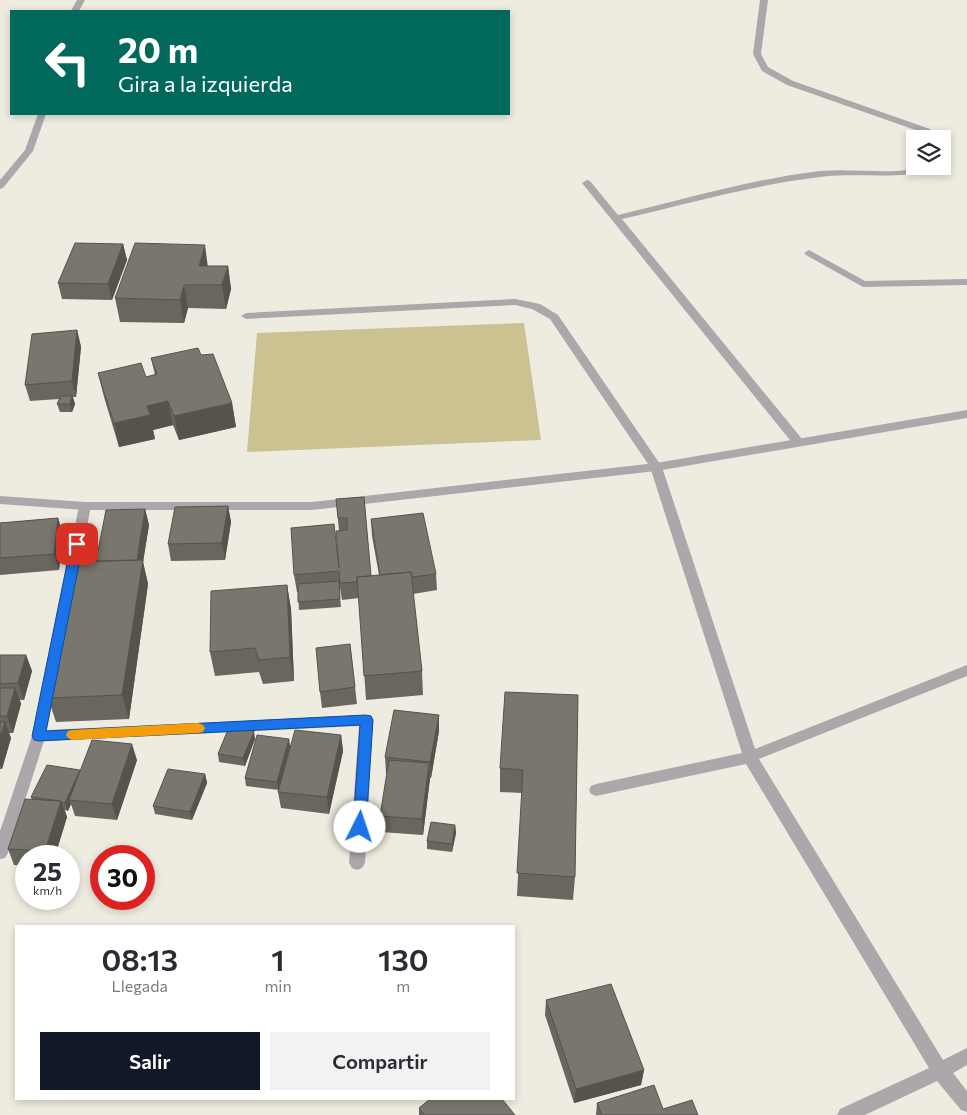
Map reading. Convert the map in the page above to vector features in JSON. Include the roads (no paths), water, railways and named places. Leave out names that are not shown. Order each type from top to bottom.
[{"type":"street","points":[[764,0],[757,54],[765,69],[790,83],[924,130]]},
{"type":"street","points":[[0,186],[29,151],[42,115]]},
{"type":"street","points":[[616,218],[780,180],[823,174],[906,173]]},
{"type":"street","points":[[587,183],[798,442]]},
{"type":"street","points":[[810,253],[863,284],[967,282]]},
{"type":"street","points":[[246,316],[515,302],[533,305],[545,310],[554,317],[656,467],[750,756],[940,1071],[967,1104]]},
{"type":"street","points":[[0,500],[85,506],[312,506],[656,467],[967,414]]},
{"type":"street","points":[[0,853],[39,736],[85,506]]},
{"type":"street","points":[[596,790],[750,756],[967,670]]},
{"type":"street","points":[[39,736],[366,720],[357,863]]},
{"type":"street","points":[[846,1115],[940,1071],[967,1056]]}]
